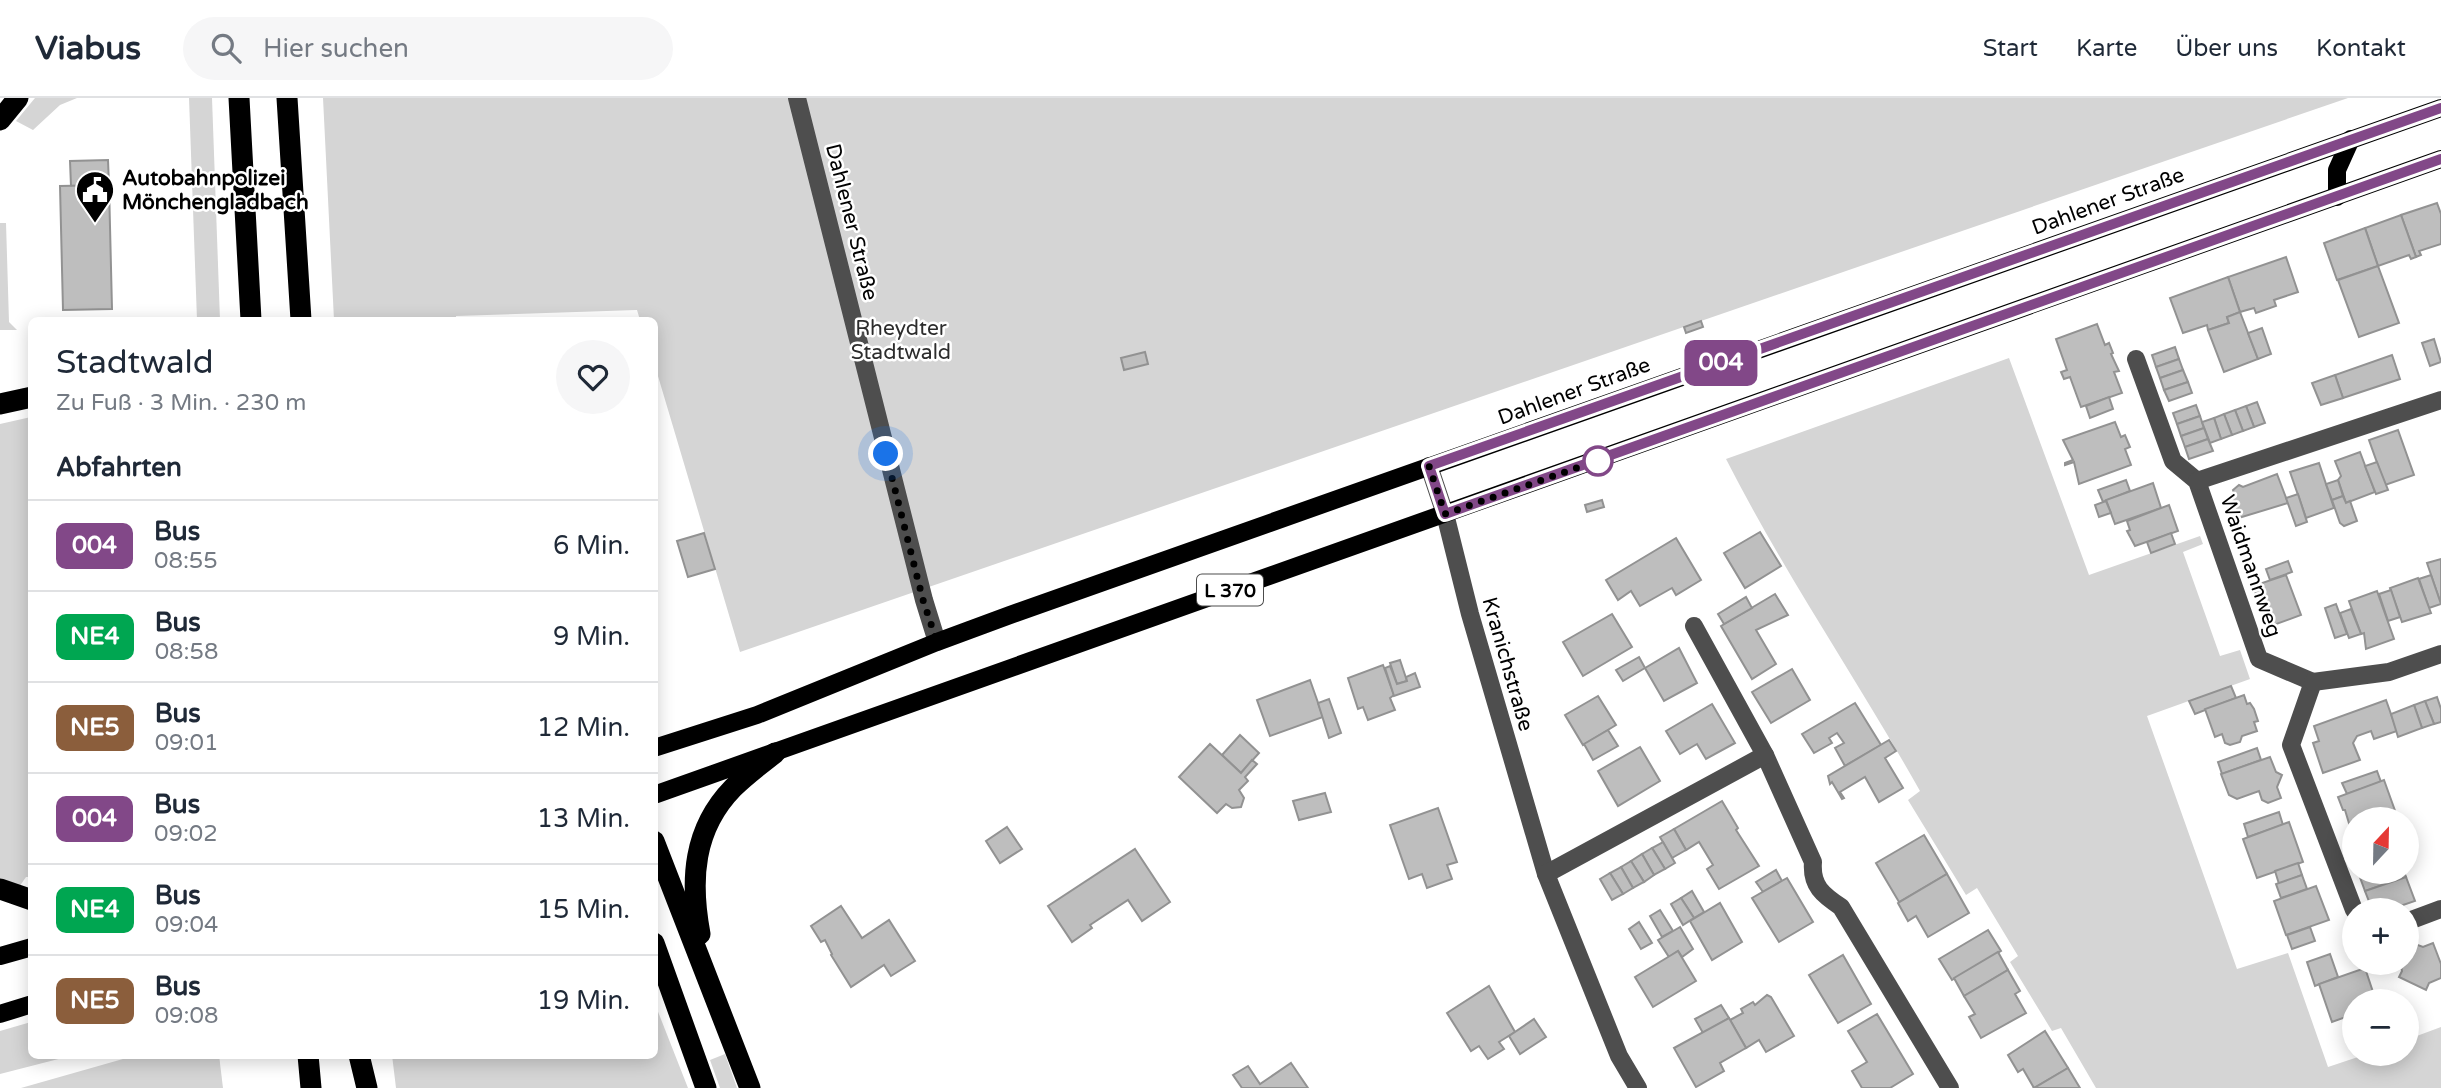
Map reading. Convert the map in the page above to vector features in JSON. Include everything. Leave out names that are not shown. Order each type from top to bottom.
[{"type":"highway","points":[[0,120],[18,98]]},
{"type":"highway","points":[[239,98],[251,317]]},
{"type":"highway","points":[[287,98],[301,317]]},
{"type":"highway","points":[[0,404],[28,398]]},
{"type":"highway","points":[[707,978],[693,886],[701,842],[709,821],[720,804],[734,788],[775,753]]},
{"type":"highway","points":[[658,851],[750,1088]]},
{"type":"highway","points":[[0,889],[28,899]]},
{"type":"highway","points":[[658,954],[706,1088]]},
{"type":"highway","points":[[658,972],[672,993]]},
{"type":"highway","points":[[308,1059],[312,1088]]},
{"type":"highway","points":[[358,1059],[361,1088]]},
{"type":"highway","points":[[359,1059],[367,1088]]},
{"type":"main road","name":"Dahlener Straße","points":[[937,642],[2441,108]]},
{"type":"main road","points":[[2337,197],[2337,170],[2351,139]]},
{"type":"main road","name":"L 370","points":[[658,795],[2441,159]]},
{"type":"main road","name":"L 370","points":[[658,747],[757,715],[937,642]]},
{"type":"main road","points":[[0,956],[28,948]]},
{"type":"main road","points":[[0,1014],[28,1005]]},
{"type":"street","name":"Dahlener Straße","points":[[797,98],[923,600],[937,642]]},
{"type":"street","name":"Waidmannweg","points":[[2136,359],[2173,461],[2197,481],[2259,659],[2313,681]]},
{"type":"street","name":"Waidmannweg","points":[[2197,481],[2441,400]]},
{"type":"street","name":"Kranichstraße","points":[[1429,466],[1445,514],[1478,641],[1546,874],[1619,1056],[1638,1088]]},
{"type":"street","points":[[1694,626],[1765,755],[1813,862],[1812,874],[1817,889],[1841,907],[1950,1088]]},
{"type":"street","points":[[2349,898],[2291,745],[2313,681],[2389,673],[2441,654]]},
{"type":"street","points":[[1546,874],[1765,755]]},
{"type":"street","points":[[2419,917],[2441,909]]},
{"type":"green space","points":[[35,98],[77,98],[60,105],[33,130],[16,121]]},
{"type":"green space","points":[[189,98],[212,98],[220,317],[197,317]]},
{"type":"green space","name":"Rheydter Stadtwald","points":[[323,98],[2348,98],[740,652],[658,376],[658,317],[639,317],[637,310],[456,317],[334,317]]},
{"type":"green space","points":[[0,223],[6,223],[9,322],[17,330],[0,330]]},
{"type":"green space","points":[[2009,358],[2089,575],[2200,536],[2203,544],[2183,552],[2220,656],[2240,650],[2250,679],[2147,716],[2237,969],[2288,953],[2328,1067],[2342,1062],[2342,1066],[2419,1066],[2419,1035],[2441,1027],[2441,1088],[2096,1088],[2061,1028],[2052,1031],[2010,962],[2018,956],[1977,888],[1966,895],[1908,800],[1920,791],[1796,585],[1726,459]]},
{"type":"green space","points":[[28,418],[28,877],[17,890],[0,882],[0,424]]},
{"type":"green space","points":[[658,1012],[688,1088],[396,1088],[392,1059],[658,1059]]},
{"type":"green space","points":[[28,1023],[28,1059],[58,1059],[0,1074],[0,1031]]},
{"type":"green space","points":[[725,1054],[737,1088],[720,1088],[710,1060]]},
{"type":"green space","points":[[123,1059],[219,1059],[223,1088],[21,1088]]},
{"type":"building","points":[[108,160],[109,185],[71,186],[70,161]]},
{"type":"building","points":[[109,185],[112,309],[63,310],[60,186]]},
{"type":"building","points":[[2437,203],[2441,214],[2441,244],[2419,251],[2421,255],[2416,257],[2401,215]]},
{"type":"building","points":[[2401,215],[2416,257],[2411,259],[2409,255],[2378,266],[2365,228]]},
{"type":"building","points":[[2365,228],[2378,266],[2337,280],[2324,243]]},
{"type":"building","points":[[2286,257],[2298,292],[2274,300],[2276,306],[2256,313],[2254,308],[2240,312],[2228,277]]},
{"type":"building","points":[[2378,266],[2399,323],[2359,337],[2338,280]]},
{"type":"building","points":[[2228,277],[2240,312],[2227,317],[2229,323],[2208,330],[2207,325],[2183,333],[2170,298]]},
{"type":"building","points":[[2240,312],[2258,359],[2224,372],[2208,330],[2229,323],[2227,317]]},
{"type":"building","points":[[1701,321],[1703,327],[1686,333],[1684,327]]},
{"type":"building","points":[[2097,324],[2105,345],[2109,343],[2113,353],[2111,354],[2119,371],[2114,372],[2122,393],[2081,407],[2070,377],[2064,379],[2061,372],[2067,370],[2056,339]]},
{"type":"building","points":[[2262,328],[2271,354],[2258,359],[2248,333]]},
{"type":"building","points":[[2434,339],[2441,362],[2430,366],[2422,343]]},
{"type":"building","points":[[2175,347],[2179,359],[2156,367],[2152,355]]},
{"type":"building","points":[[1145,352],[1148,364],[1124,370],[1121,358]]},
{"type":"building","points":[[2392,355],[2400,379],[2343,398],[2335,375]]},
{"type":"building","points":[[2179,359],[2183,370],[2160,378],[2156,367]]},
{"type":"building","points":[[2183,370],[2188,382],[2164,390],[2160,378]]},
{"type":"building","points":[[2335,375],[2343,398],[2321,405],[2312,383]]},
{"type":"building","points":[[2188,382],[2192,393],[2169,401],[2164,390]]},
{"type":"building","points":[[2109,397],[2113,409],[2090,418],[2086,406]]},
{"type":"building","points":[[2257,402],[2265,423],[2254,427],[2246,406]]},
{"type":"building","points":[[2196,405],[2200,416],[2177,424],[2173,413]]},
{"type":"building","points":[[2246,406],[2254,427],[2243,431],[2235,410]]},
{"type":"building","points":[[2235,410],[2243,431],[2232,435],[2224,414]]},
{"type":"building","points":[[2224,414],[2232,435],[2221,439],[2214,418]]},
{"type":"building","points":[[2200,416],[2204,428],[2181,436],[2177,424]]},
{"type":"building","points":[[2214,418],[2221,439],[2210,443],[2202,422]]},
{"type":"building","points":[[2115,422],[2121,437],[2125,435],[2130,447],[2125,449],[2131,465],[2079,484],[2074,462],[2065,465],[2073,460],[2063,440]]},
{"type":"building","points":[[2204,428],[2208,439],[2185,447],[2181,436]]},
{"type":"building","points":[[2398,430],[2414,475],[2385,485],[2369,440]]},
{"type":"building","points":[[2208,439],[2213,451],[2189,459],[2185,447]]},
{"type":"building","points":[[2360,452],[2375,492],[2346,503],[2335,461]]},
{"type":"building","points":[[2377,462],[2388,490],[2376,494],[2365,466]]},
{"type":"building","points":[[2319,463],[2334,508],[2306,518],[2290,472]]},
{"type":"building","points":[[2277,474],[2288,503],[2232,520],[2226,502],[2228,497],[2235,495],[2233,490],[2239,485],[2243,487]]},
{"type":"building","points":[[2126,480],[2130,491],[2103,502],[2098,490]]},
{"type":"building","points":[[2338,480],[2343,496],[2332,500],[2326,484]]},
{"type":"building","points":[[2153,483],[2161,508],[2115,524],[2106,500]]},
{"type":"building","points":[[2298,494],[2307,522],[2296,526],[2286,498]]},
{"type":"building","points":[[2343,496],[2346,503],[2350,501],[2357,521],[2344,526],[2340,523],[2332,500]]},
{"type":"building","points":[[1602,500],[1604,507],[1587,512],[1585,505]]},
{"type":"building","points":[[2106,501],[2111,513],[2099,517],[2095,505]]},
{"type":"building","points":[[2169,505],[2178,531],[2135,546],[2127,531],[2130,530],[2127,521]]},
{"type":"building","points":[[1760,532],[1781,566],[1745,588],[1724,553]]},
{"type":"building","points":[[704,533],[715,569],[688,577],[677,541]]},
{"type":"building","points":[[2171,533],[2175,544],[2151,553],[2147,542]]},
{"type":"building","points":[[1676,538],[1701,580],[1676,595],[1672,588],[1640,606],[1631,591],[1618,600],[1606,580]]},
{"type":"building","points":[[2441,559],[2441,604],[2427,563]]},
{"type":"building","points":[[2288,561],[2292,572],[2270,580],[2266,569]]},
{"type":"building","points":[[2286,575],[2301,615],[2268,627],[2253,586]]},
{"type":"building","points":[[2431,575],[2441,604],[2429,608],[2419,579]]},
{"type":"building","points":[[2418,578],[2431,613],[2402,622],[2390,588]]},
{"type":"building","points":[[2391,590],[2400,617],[2388,621],[2379,594]]},
{"type":"building","points":[[2377,591],[2394,639],[2366,649],[2364,633],[2361,634],[2349,601]]},
{"type":"building","points":[[1775,594],[1788,615],[1756,630],[1776,664],[1752,679],[1721,626]]},
{"type":"building","points":[[1746,597],[1752,608],[1724,624],[1718,614]]},
{"type":"building","points":[[2336,604],[2347,634],[2335,638],[2325,608]]},
{"type":"building","points":[[2351,609],[2361,634],[2349,638],[2340,613]]},
{"type":"building","points":[[1612,614],[1632,647],[1583,676],[1563,642]]},
{"type":"building","points":[[1679,648],[1697,683],[1664,701],[1645,668]]},
{"type":"building","points":[[1639,657],[1645,668],[1623,681],[1616,670]]},
{"type":"building","points":[[1400,660],[1407,681],[1397,684],[1390,663]]},
{"type":"building","points":[[1383,665],[1394,695],[1390,698],[1395,710],[1368,720],[1363,707],[1358,709],[1348,678]]},
{"type":"building","points":[[1390,666],[1397,684],[1407,681],[1406,677],[1415,673],[1420,687],[1394,696],[1385,668]]},
{"type":"building","points":[[1792,669],[1810,700],[1771,723],[1752,692]]},
{"type":"building","points":[[1310,680],[1323,717],[1270,736],[1257,700]]},
{"type":"building","points":[[2231,686],[2236,698],[2195,714],[2189,701]]},
{"type":"building","points":[[2244,695],[2247,704],[2250,703],[2254,709],[2258,721],[2254,722],[2257,731],[2242,736],[2240,742],[2230,745],[2225,743],[2222,734],[2215,737],[2205,709]]},
{"type":"building","points":[[1598,696],[1616,725],[1583,745],[1565,715]]},
{"type":"building","points":[[2437,697],[2441,722],[2434,724],[2425,701]]},
{"type":"building","points":[[1329,699],[1341,733],[1329,738],[1318,703]]},
{"type":"building","points":[[2386,700],[2397,731],[2374,739],[2371,731],[2357,736],[2353,743],[2360,760],[2323,773],[2313,743],[2319,741],[2314,726]]},
{"type":"building","points":[[2425,701],[2434,724],[2422,728],[2414,705]]},
{"type":"building","points":[[1855,703],[1881,745],[1845,766],[1835,748],[1844,743],[1837,733],[1829,738],[1832,743],[1814,753],[1802,734]]},
{"type":"building","points":[[1712,704],[1735,743],[1706,759],[1697,744],[1680,754],[1666,731]]},
{"type":"building","points":[[2414,705],[2422,728],[2398,737],[2391,714]]},
{"type":"building","points":[[1608,730],[1618,746],[1593,760],[1584,744]]},
{"type":"building","points":[[1240,735],[1259,753],[1241,773],[1222,755]]},
{"type":"building","points":[[1889,740],[1896,751],[1885,758],[1903,788],[1879,802],[1865,777],[1840,792],[1844,798],[1842,799],[1832,782],[1830,784],[1828,776]]},
{"type":"building","points":[[1210,744],[1241,773],[1252,760],[1257,764],[1245,777],[1248,781],[1239,790],[1244,798],[1241,807],[1232,808],[1226,804],[1217,813],[1179,777]]},
{"type":"building","points":[[1640,747],[1660,781],[1618,806],[1598,771]]},
{"type":"building","points":[[2257,748],[2261,760],[2222,774],[2218,762]]},
{"type":"building","points":[[2270,757],[2276,772],[2282,775],[2277,787],[2281,798],[2268,803],[2262,800],[2259,791],[2237,799],[2229,795],[2221,774]]},
{"type":"building","points":[[2377,771],[2381,782],[2347,794],[2342,783]]},
{"type":"building","points":[[2384,780],[2394,807],[2342,807],[2338,797]]},
{"type":"building","points":[[1325,793],[1331,812],[1299,820],[1293,801]]},
{"type":"building","points":[[1722,801],[1738,828],[1736,830],[1759,866],[1719,889],[1707,869],[1713,865],[1699,842],[1686,850],[1674,829]]},
{"type":"building","points":[[1438,808],[1457,862],[1447,865],[1452,879],[1427,888],[1422,874],[1409,879],[1390,825]]},
{"type":"building","points":[[2279,812],[2283,825],[2248,837],[2244,824]]},
{"type":"building","points":[[2289,822],[2303,862],[2257,878],[2243,839]]},
{"type":"building","points":[[1007,827],[1022,849],[1000,863],[986,841]]},
{"type":"building","points":[[1674,829],[1686,850],[1672,858],[1660,837]]},
{"type":"building","points":[[1924,835],[1947,874],[1899,902],[1876,863]]},
{"type":"building","points":[[1663,842],[1675,863],[1665,869],[1652,848]]},
{"type":"building","points":[[1652,848],[1665,869],[1654,875],[1642,854]]},
{"type":"building","points":[[1135,849],[1170,902],[1142,921],[1128,900],[1090,925],[1092,928],[1072,942],[1048,906]]},
{"type":"building","points":[[1642,854],[1654,875],[1644,882],[1631,861]]},
{"type":"building","points":[[1631,861],[1644,882],[1633,888],[1621,867]]},
{"type":"building","points":[[2298,863],[2302,875],[2279,884],[2275,871]]},
{"type":"building","points":[[1621,867],[1633,888],[1623,894],[1610,873]]},
{"type":"building","points":[[1776,870],[1782,881],[1763,892],[1756,882]]},
{"type":"building","points":[[1610,873],[1623,894],[1612,900],[1600,879]]},
{"type":"building","points":[[1947,874],[1969,913],[1928,937],[1916,916],[1908,921],[1898,903]]},
{"type":"building","points":[[2302,875],[2307,889],[2281,898],[2276,884]]},
{"type":"building","points":[[1787,878],[1813,922],[1779,942],[1752,898]]},
{"type":"building","points":[[2362,884],[2386,884],[2365,891]]},
{"type":"building","points":[[2386,884],[2409,884],[2414,898],[2368,898],[2365,891]]},
{"type":"building","points":[[2316,886],[2329,920],[2286,935],[2274,901]]},
{"type":"building","points":[[1692,891],[1704,912],[1694,918],[1681,898]]},
{"type":"building","points":[[1681,898],[1694,918],[1683,925],[1671,904]]},
{"type":"building","points":[[1720,903],[1742,942],[1712,960],[1690,921]]},
{"type":"building","points":[[841,906],[862,938],[889,920],[915,961],[891,976],[884,965],[851,987],[825,940],[821,942],[811,926]]},
{"type":"building","points":[[1660,910],[1673,931],[1662,937],[1650,916]]},
{"type":"building","points":[[1639,922],[1652,943],[1641,949],[1629,929]]},
{"type":"building","points":[[1680,927],[1693,949],[1682,957],[1678,951],[1669,957],[1658,940]]},
{"type":"building","points":[[2310,927],[2315,941],[2292,949],[2287,935]]},
{"type":"building","points":[[1988,930],[2001,951],[1952,980],[1939,959]]},
{"type":"building","points":[[2433,943],[2441,964],[2441,978],[2429,983],[2426,990],[2399,977],[2419,975],[2419,946],[2423,947]]},
{"type":"building","points":[[1678,951],[1696,981],[1653,1007],[1635,977]]},
{"type":"building","points":[[1998,952],[2008,970],[1964,996],[1954,978]]},
{"type":"building","points":[[2330,954],[2338,977],[2315,986],[2307,962]]},
{"type":"building","points":[[1843,955],[1871,1004],[1838,1023],[1809,975]]},
{"type":"building","points":[[2008,970],[2020,991],[2015,994],[2026,1013],[1981,1038],[1969,1017],[1975,1014],[1964,996]]},
{"type":"building","points":[[2345,975],[2367,975],[2372,989],[2342,989],[2342,1018],[2332,1022],[2319,984]]},
{"type":"building","points":[[1489,986],[1515,1032],[1499,1042],[1504,1049],[1488,1059],[1479,1046],[1471,1051],[1447,1013]]},
{"type":"building","points":[[1767,995],[1771,997],[1794,1036],[1766,1052],[1759,1040],[1746,1048],[1730,1020],[1743,1013],[1741,1009],[1753,1002],[1755,1005]]},
{"type":"building","points":[[1721,1005],[1729,1018],[1703,1033],[1695,1019]]},
{"type":"building","points":[[1877,1014],[1913,1074],[1890,1088],[1862,1088],[1852,1071],[1867,1062],[1848,1031]]},
{"type":"building","points":[[1729,1018],[1746,1048],[1720,1063],[1724,1071],[1696,1087],[1674,1048]]},
{"type":"building","points":[[1534,1019],[1546,1037],[1520,1054],[1509,1036]]},
{"type":"building","points":[[2045,1031],[2068,1068],[2034,1088],[2023,1069],[2018,1072],[2008,1055]]},
{"type":"building","points":[[1291,1063],[1308,1088],[1242,1088],[1233,1075],[1248,1066],[1260,1084]]},
{"type":"building","points":[[2068,1068],[2080,1088],[2034,1088]]},
{"type":"bus line","name":"004","points":[[2441,108],[1429,466],[1445,514],[2106,281],[2441,159]]},
{"type":"place","name":"Autobahnpolizei Mönchengladbach","points":[[95,224]]},
{"type":"route","points":[[886,454],[923,600],[937,642],[1429,466],[1445,514],[1608,457],[1598,461]]}]
